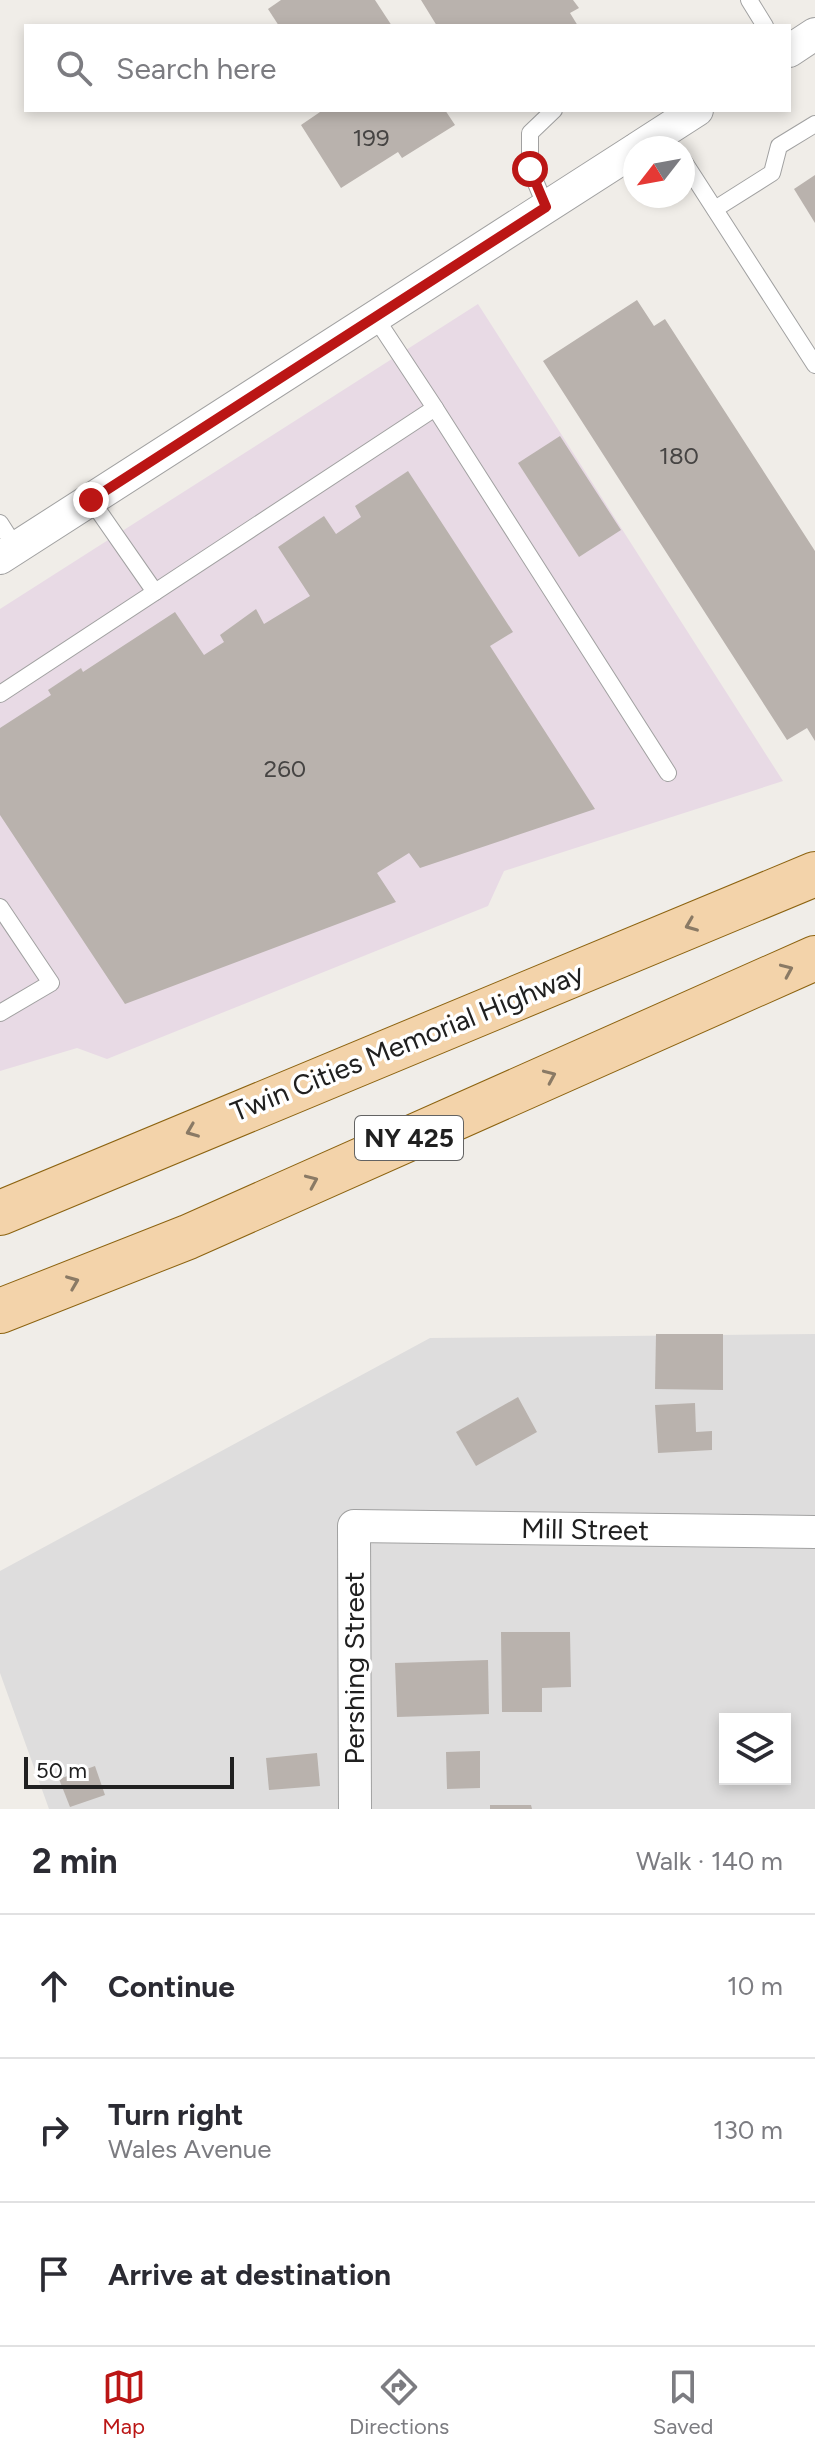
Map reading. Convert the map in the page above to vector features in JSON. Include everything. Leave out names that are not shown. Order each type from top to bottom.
[{"type":"main road","name":"Twin Cities Memorial Highway","points":[[0,1213],[815,874]]},
{"type":"main road","name":"NY 425","points":[[0,1311],[188,1237],[815,958]]},
{"type":"street","points":[[791,50],[815,34]]},
{"type":"street","points":[[663,136],[692,112]]},
{"type":"street","points":[[5,543],[91,500],[546,207],[623,162]]},
{"type":"street","name":"Mill Street","points":[[354,1526],[815,1532]]},
{"type":"street","name":"Pershing Street","points":[[354,1526],[355,1809]]},
{"type":"lane","points":[[749,0],[764,24]]},
{"type":"lane","points":[[546,207],[530,169],[530,133],[552,112]]},
{"type":"lane","points":[[715,209],[772,173],[779,146],[815,124]]},
{"type":"lane","points":[[695,178],[815,365]]},
{"type":"lane","points":[[375,317],[668,773]]},
{"type":"lane","points":[[0,694],[435,408]]},
{"type":"lane","points":[[91,500],[155,592]]},
{"type":"lane","points":[[0,907],[51,983],[0,1013]]},
{"type":"shaded area","points":[[478,304],[783,781],[504,871],[488,906],[107,1059],[77,1048],[0,1071],[0,609]]},
{"type":"shaded area","points":[[815,1334],[815,1809],[49,1809],[0,1673],[0,1571],[430,1338]]},
{"type":"building","points":[[281,0],[375,0],[391,24],[278,24],[268,9]]},
{"type":"building","points":[[421,0],[573,0],[579,8],[570,13],[577,24],[436,24]]},
{"type":"building","points":[[320,112],[446,112],[455,125],[402,158],[398,152],[341,188],[301,125]]},
{"type":"building","points":[[815,175],[815,223],[794,189]]},
{"type":"building","points":[[637,300],[654,326],[665,319],[815,551],[815,741],[807,728],[787,740],[543,361]]},
{"type":"building","points":[[560,436],[621,530],[579,557],[518,463]]},
{"type":"building","points":[[408,471],[513,632],[490,646],[595,809],[420,868],[409,853],[377,873],[396,902],[125,1004],[0,815],[0,728],[51,695],[48,690],[81,668],[83,672],[175,612],[204,655],[224,642],[220,635],[256,609],[264,624],[310,596],[278,547],[324,516],[336,534],[361,517],[355,506]]},
{"type":"building","points":[[656,1334],[723,1334],[723,1390],[655,1389]]},
{"type":"building","points":[[518,1397],[537,1432],[476,1466],[456,1432]]},
{"type":"building","points":[[695,1403],[696,1432],[712,1431],[712,1450],[658,1453],[655,1405]]},
{"type":"building","points":[[501,1632],[570,1632],[571,1687],[542,1688],[542,1712],[502,1712]]},
{"type":"building","points":[[488,1660],[489,1714],[397,1717],[395,1663]]},
{"type":"building","points":[[480,1751],[480,1788],[447,1789],[446,1752]]},
{"type":"building","points":[[317,1753],[320,1786],[269,1790],[266,1758]]},
{"type":"building","points":[[95,1766],[105,1795],[70,1807],[59,1779]]},
{"type":"building","points":[[490,1805],[531,1805],[532,1809],[490,1809]]},
{"type":"route","points":[[91,500],[546,207],[530,169]]}]
